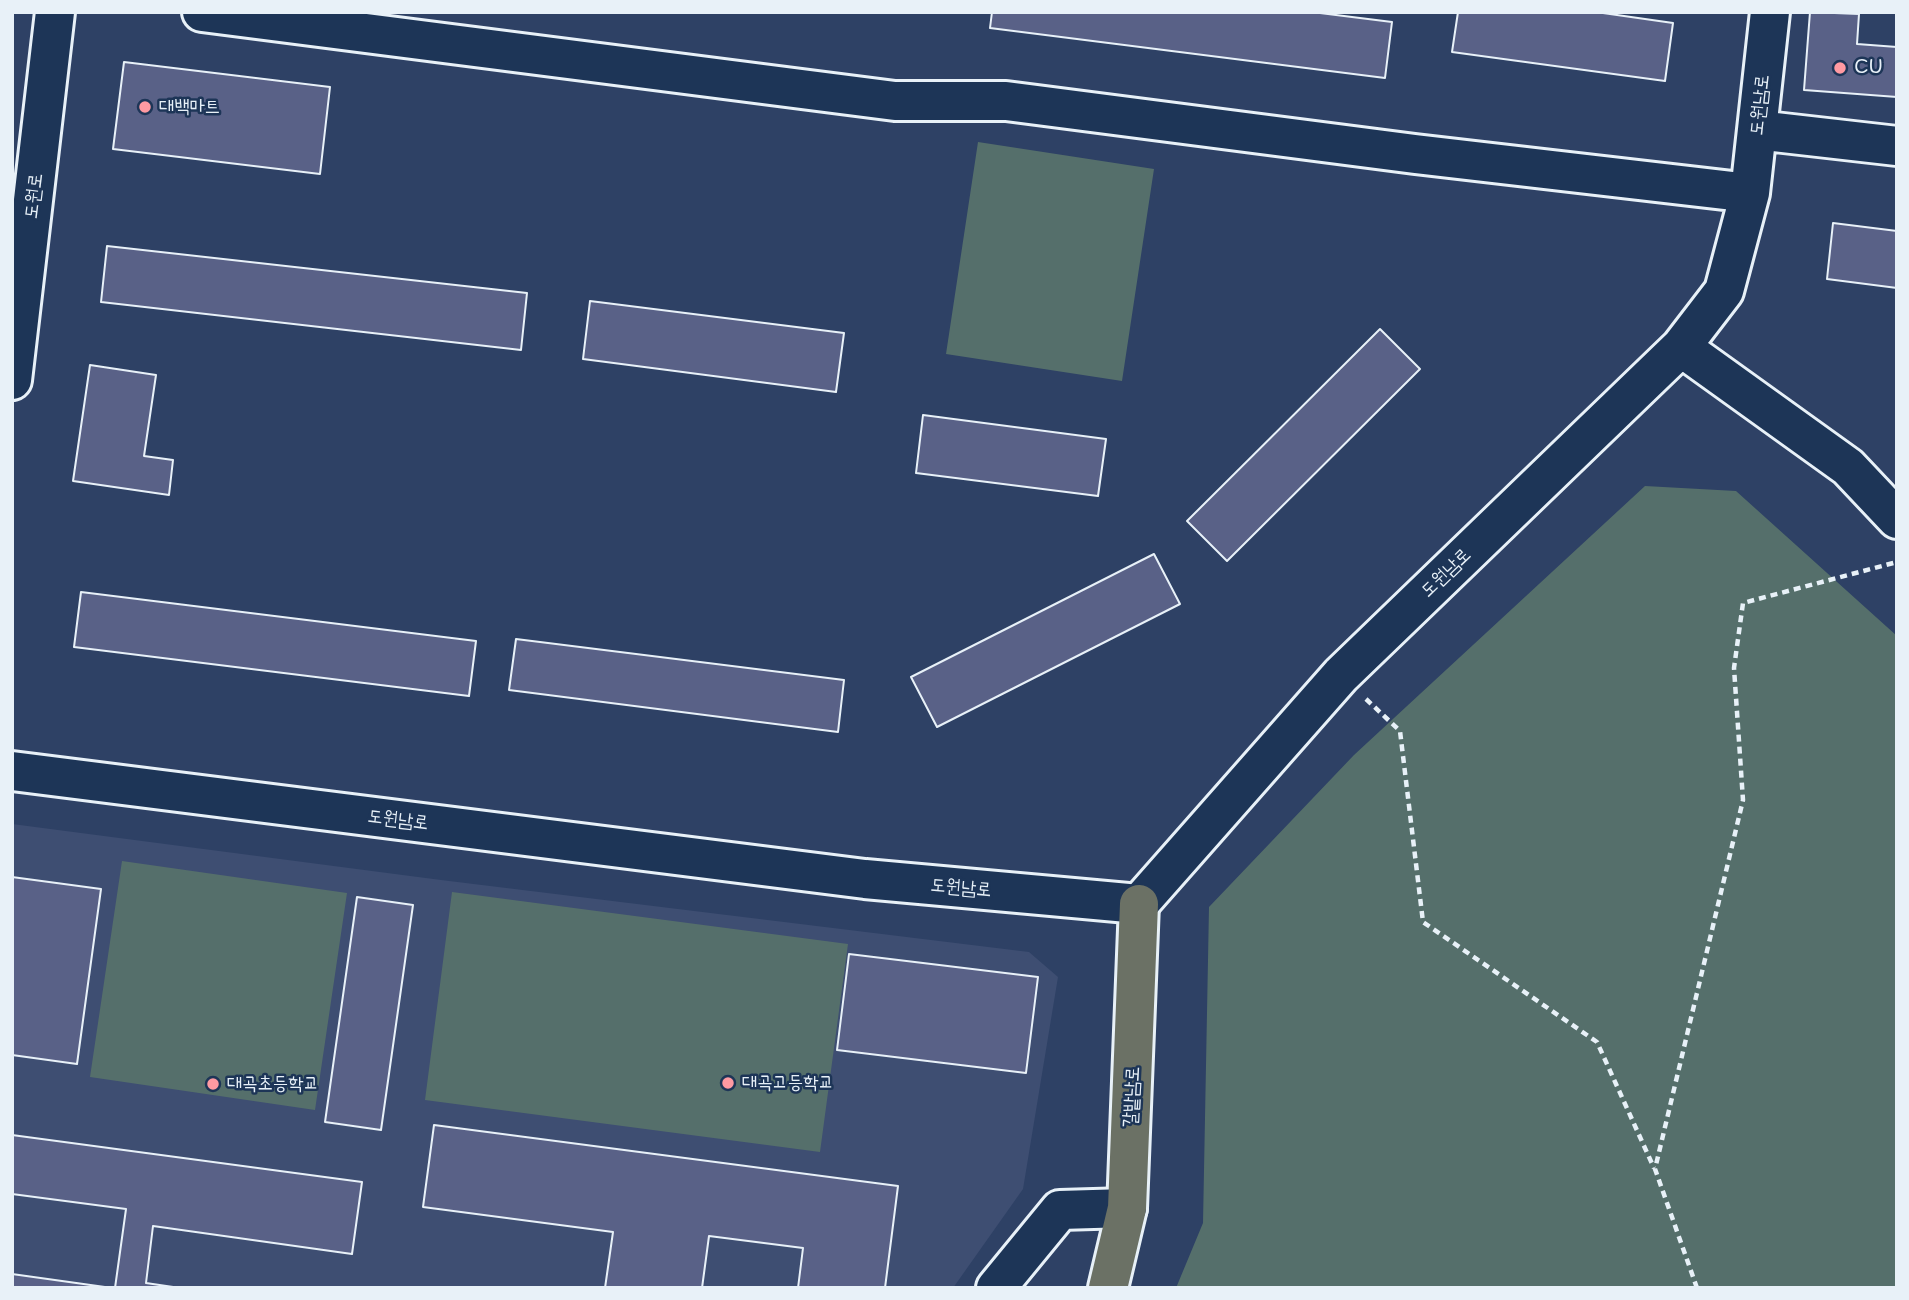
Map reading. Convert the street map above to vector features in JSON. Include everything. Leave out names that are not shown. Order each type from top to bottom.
[{"type":"main road","name":"갈밭남로","points":[[1108,1288],[1127,1208],[1139,904]]},
{"type":"street","name":"도원로","points":[[12,380],[55,12]]},
{"type":"street","points":[[202,12],[895,102],[1006,101],[1415,154],[1750,193]]},
{"type":"street","name":"도원남로","points":[[12,771],[864,879],[1139,904],[1340,675],[1681,347],[1724,290],[1750,193],[1770,12]]},
{"type":"street","points":[[1757,130],[1897,146]]},
{"type":"street","points":[[1681,347],[1848,467],[1897,519]]},
{"type":"street","points":[[996,1288],[1060,1210],[1127,1208]]},
{"type":"path","points":[[1655,1169],[1743,800],[1734,668],[1743,603],[1897,562]]},
{"type":"path","points":[[1340,675],[1399,731],[1423,922],[1597,1042],[1655,1169],[1698,1288]]},
{"type":"shaded area","points":[[12,824],[1029,952],[1058,977],[1023,1189],[953,1288],[12,1288]]},
{"type":"green space","points":[[978,142],[1154,169],[1122,381],[946,354]]},
{"type":"green space","points":[[1645,486],[1736,491],[1897,636],[1897,1288],[1176,1288],[1203,1223],[1209,907],[1354,755]]},
{"type":"green space","points":[[122,861],[347,893],[315,1110],[90,1077]]},
{"type":"green space","points":[[452,892],[848,944],[820,1152],[425,1100]]},
{"type":"building","points":[[992,12],[1312,12],[1392,22],[1385,78],[990,28]]},
{"type":"building","points":[[1458,12],[1596,12],[1673,23],[1665,81],[1452,52]]},
{"type":"building","points":[[1810,12],[1859,14],[1857,44],[1897,47],[1897,97],[1804,90]]},
{"type":"building","points":[[124,62],[330,87],[320,174],[113,149]]},
{"type":"building","points":[[1833,223],[1897,231],[1897,288],[1827,279]]},
{"type":"building","points":[[107,246],[527,293],[521,350],[101,302]]},
{"type":"building","points":[[590,301],[844,333],[836,392],[583,359]]},
{"type":"building","points":[[1380,329],[1420,369],[1227,561],[1187,521]]},
{"type":"building","points":[[90,365],[156,375],[144,456],[173,460],[169,495],[73,481]]},
{"type":"building","points":[[923,415],[1106,439],[1098,496],[916,473]]},
{"type":"building","points":[[1154,554],[1180,604],[937,727],[911,677]]},
{"type":"building","points":[[81,592],[476,641],[469,696],[74,647]]},
{"type":"building","points":[[516,639],[844,680],[838,732],[509,690]]},
{"type":"building","points":[[12,877],[101,889],[77,1064],[12,1055]]},
{"type":"building","points":[[357,897],[413,905],[381,1130],[325,1122]]},
{"type":"building","points":[[849,954],[1038,977],[1026,1073],[837,1050]]},
{"type":"building","points":[[434,1125],[898,1186],[885,1288],[798,1288],[803,1248],[709,1236],[702,1288],[605,1288],[613,1232],[423,1207]]},
{"type":"building","points":[[12,1135],[362,1182],[352,1254],[153,1226],[146,1283],[180,1288],[115,1288],[126,1209],[12,1194]]},
{"type":"building","points":[[12,1274],[112,1288],[12,1288]]},
{"type":"place","name":"CU","points":[[1840,68]]},
{"type":"place","name":"대백마트","points":[[145,107]]},
{"type":"place","name":"대곡고등학교","points":[[728,1083]]},
{"type":"place","name":"대곡초등학교","points":[[213,1084]]}]
